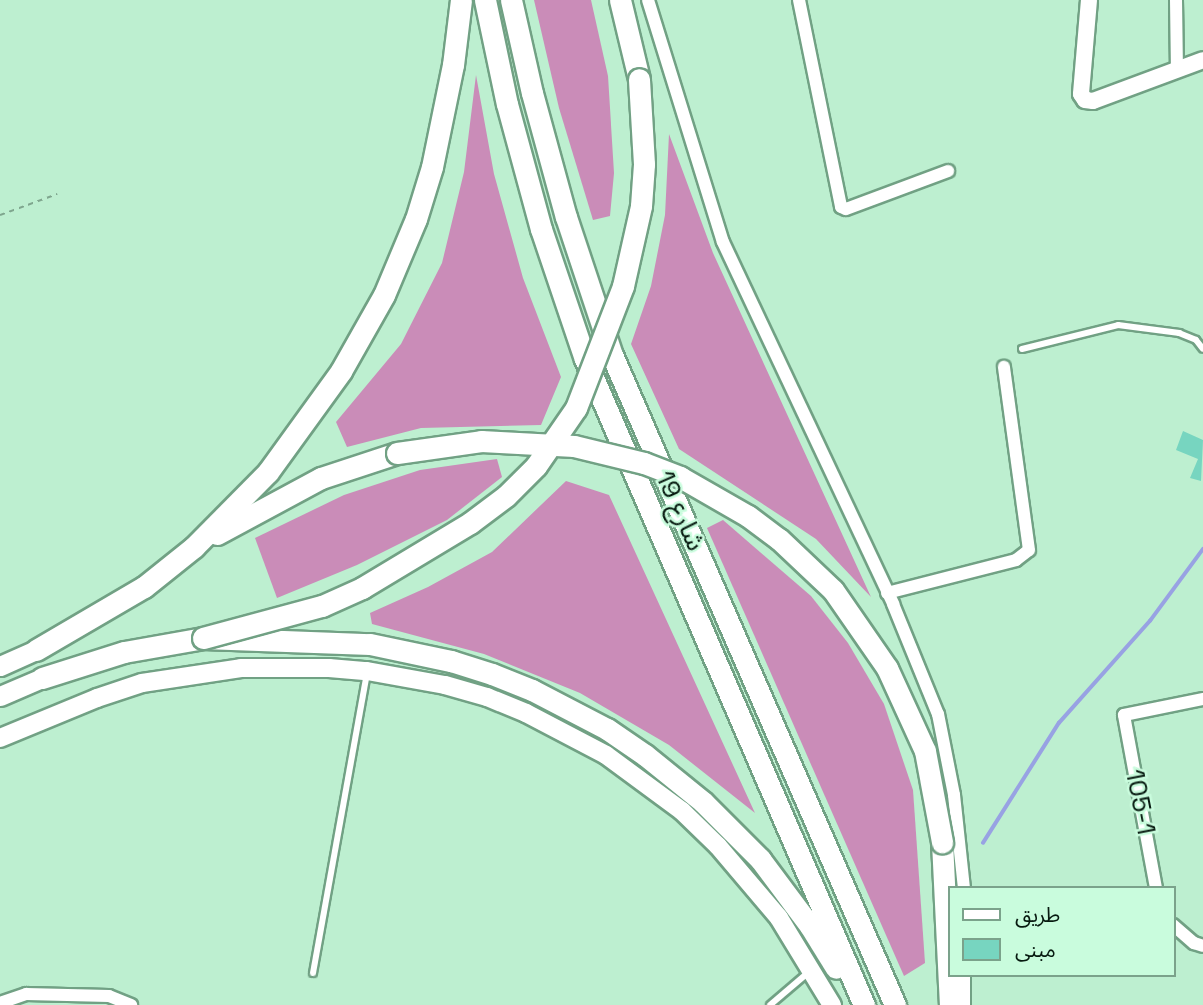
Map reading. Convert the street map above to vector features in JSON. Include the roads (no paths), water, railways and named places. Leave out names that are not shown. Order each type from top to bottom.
[{"type":"highway","points":[[36,650],[144,587],[194,547],[268,472],[318,407],[384,295],[416,219],[432,167],[453,65],[461,0]]},
{"type":"highway","name":"شارع 19","points":[[485,0],[507,104],[541,229],[585,359],[864,1005]]},
{"type":"highway","name":"شارع 19","points":[[511,0],[532,93],[566,217],[612,355],[895,1005]]},
{"type":"highway","points":[[41,678],[124,652],[203,638],[322,606],[362,588],[470,523],[506,496],[536,466],[576,408],[623,286],[634,243],[642,185],[643,122],[639,79],[621,0]]},
{"type":"highway","points":[[194,547],[321,478],[386,456],[440,444],[481,441],[574,446],[631,460],[680,477],[715,495],[779,539],[825,582],[852,613],[887,668],[918,734],[933,784],[942,842],[948,964]]},
{"type":"highway","points":[[203,638],[334,640],[370,644],[452,661],[532,690],[607,729],[645,755],[703,802],[760,859],[810,926],[858,1005]]},
{"type":"highway","points":[[949,977],[950,1005]]},
{"type":"main road","points":[[0,666],[36,650]]},
{"type":"main road","points":[[0,738],[97,698],[191,673],[288,667],[367,671],[445,685],[487,697],[526,713],[606,755],[682,811],[718,846],[779,918],[832,1005]]},
{"type":"main road","points":[[0,696],[41,678]]},
{"type":"street","points":[[648,0],[723,242],[887,593],[938,713],[954,795],[964,886]]},
{"type":"street","points":[[799,0],[841,207],[846,209],[948,171]]},
{"type":"street","points":[[1089,0],[1081,94],[1085,100],[1093,101],[1203,60]]},
{"type":"street","points":[[1176,0],[1177,69]]},
{"type":"street","points":[[887,593],[1016,560],[1029,550],[1004,367]]},
{"type":"street","name":"105-1","points":[[1156,886],[1124,715],[1203,699]]},
{"type":"street","points":[[1175,927],[1194,943],[1203,946]]},
{"type":"street","points":[[964,977],[964,1005]]},
{"type":"street","points":[[0,1003],[26,994],[109,996],[131,1005]]},
{"type":"street","points":[[12,1005],[30,1001],[117,1005]]},
{"type":"lane","points":[[1022,349],[1118,325],[1179,333],[1196,340],[1203,349]]},
{"type":"lane","points":[[313,973],[367,671]]},
{"type":"lane","points":[[770,1005],[811,970]]},
{"type":"waterway","points":[[983,843],[1059,723],[1150,621],[1203,549]]}]
